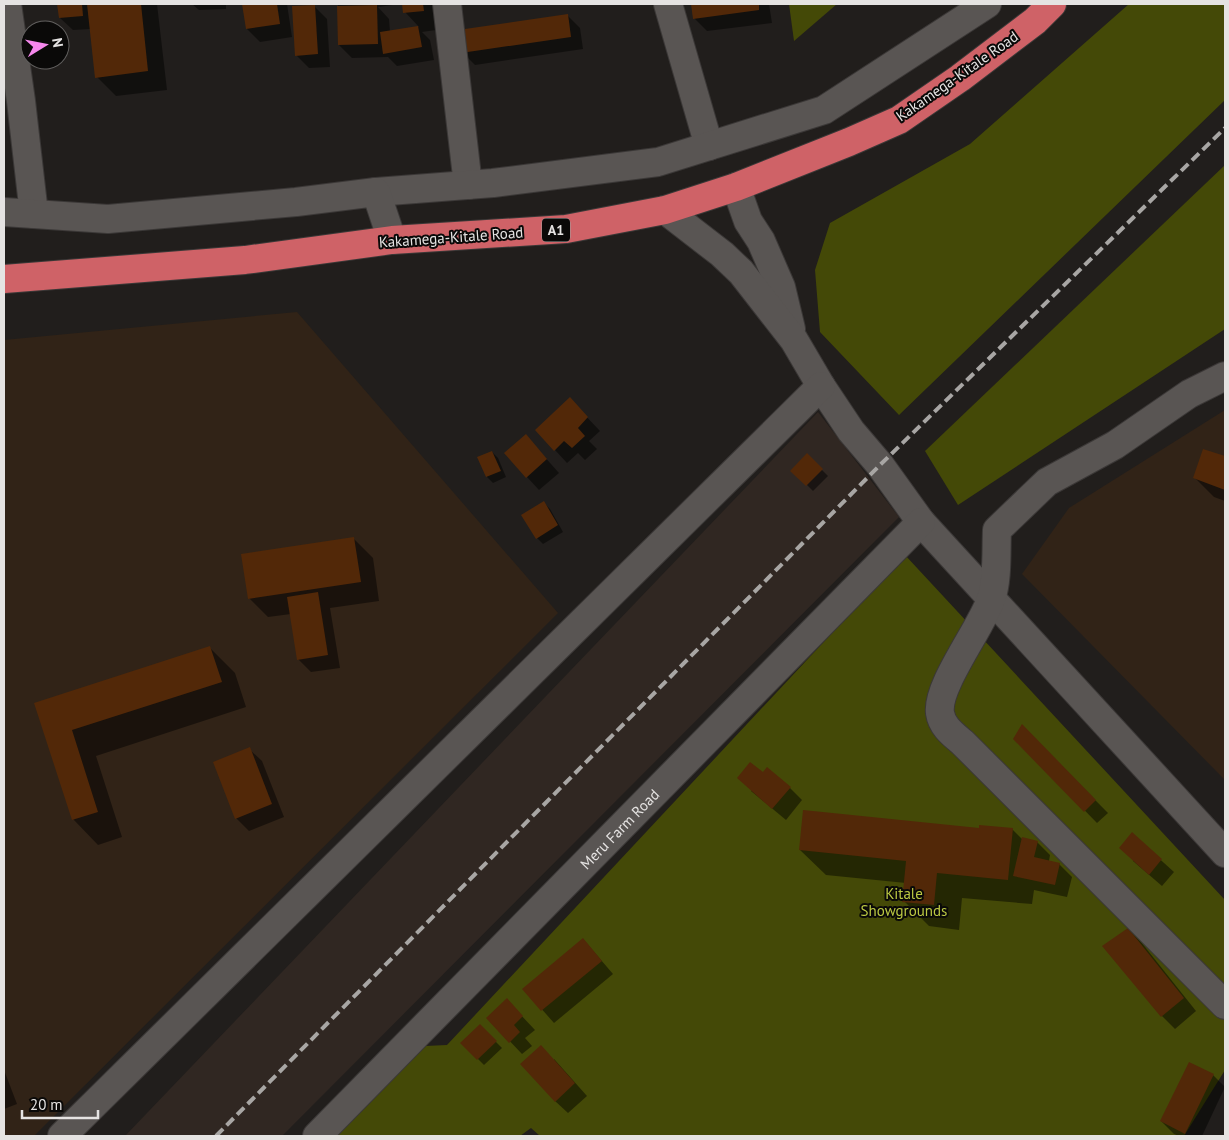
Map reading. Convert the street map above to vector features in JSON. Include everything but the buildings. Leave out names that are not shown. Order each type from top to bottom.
[{"type":"highway","name":"Kakamega-Kitale Road","points":[[4,279],[245,260],[392,240],[566,229],[665,210],[736,187],[899,120],[960,78],[1035,21],[1052,4]]},
{"type":"street","points":[[7,4],[34,214]]},
{"type":"street","points":[[447,4],[468,185]]},
{"type":"street","points":[[668,4],[709,146]]},
{"type":"street","points":[[4,212],[108,219],[376,192],[468,185],[658,162],[824,110],[987,4]]},
{"type":"street","points":[[736,187],[748,221],[761,241],[781,287],[794,340]]},
{"type":"street","points":[[376,192],[392,240]]},
{"type":"street","points":[[665,210],[722,254],[741,272],[794,340],[821,386],[851,431],[880,466],[921,522],[1225,853]]},
{"type":"street","points":[[1225,376],[1189,394],[1116,445],[1047,482],[997,530],[996,566],[992,598],[941,696],[940,714],[948,730],[1225,1005]]},
{"type":"street","points":[[62,1136],[821,386]]},
{"type":"street","name":"Meru Farm Road","points":[[317,1136],[921,522]]},
{"type":"shaded area","points":[[297,312],[558,613],[34,1136],[4,1136],[4,340]]},
{"type":"shaded area","points":[[1225,410],[1225,780],[1022,574],[1069,508]]},
{"type":"shaded area","points":[[818,412],[899,517],[282,1136],[125,1136]]},
{"type":"green space","points":[[789,4],[837,4],[794,41]]},
{"type":"green space","points":[[1129,4],[1225,4],[1225,100],[899,415],[820,332],[815,270],[830,223],[970,144]]},
{"type":"green space","points":[[1225,165],[1225,329],[958,505],[925,451]]},
{"type":"green space","name":"Kitale Showgrounds","points":[[905,555],[1225,900],[1225,1070],[1184,1136],[540,1136],[531,1128],[520,1136],[334,1136],[425,1046],[447,1045]]},
{"type":"railway","points":[[216,1136],[880,465],[1225,128]]}]
